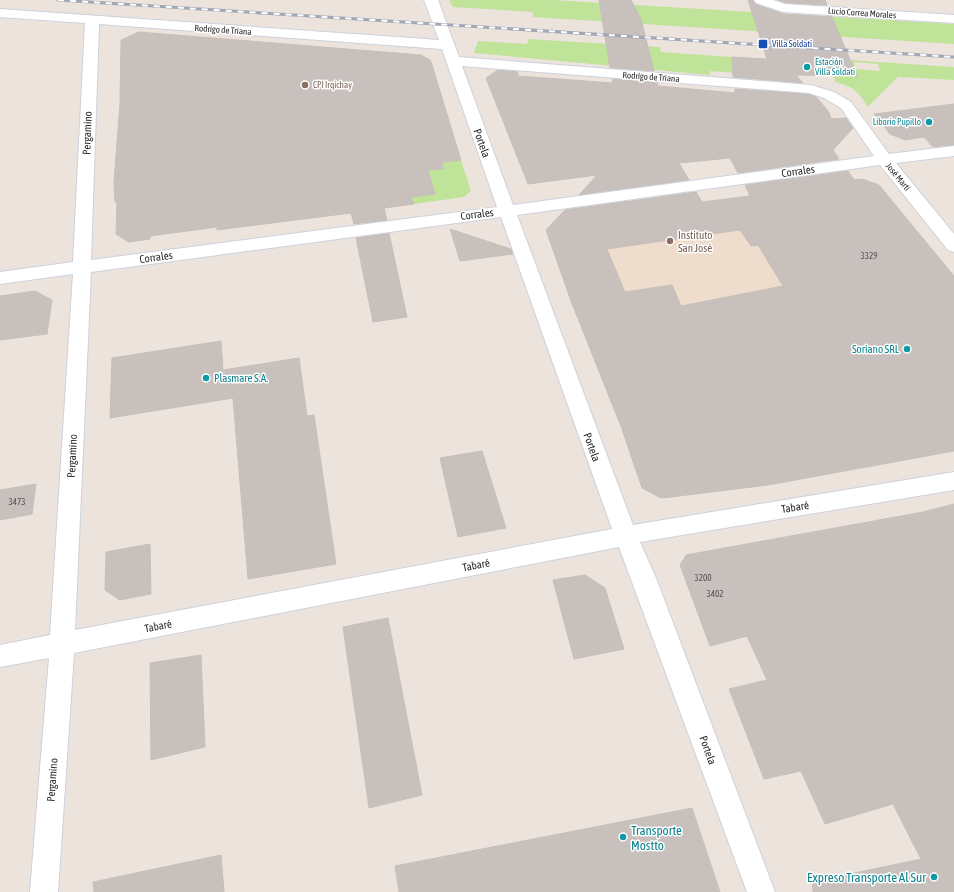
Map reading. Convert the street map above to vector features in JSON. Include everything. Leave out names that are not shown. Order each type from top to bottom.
[{"type":"street","name":"Portela","points":[[431,0],[614,507],[644,578],[761,892]]},
{"type":"street","name":"Lucio Correa Morales","points":[[766,2],[798,9],[954,19]]},
{"type":"street","name":"Rodrigo de Triana","points":[[0,13],[446,45]]},
{"type":"street","points":[[0,22],[53,17]]},
{"type":"street","name":"Pergamino","points":[[44,892],[62,644],[82,267],[92,20]]},
{"type":"street","name":"Rodrigo de Triana","points":[[453,61],[811,89],[829,95],[846,105]]},
{"type":"street","name":"José Martí","points":[[846,105],[885,160],[954,246]]},
{"type":"street","name":"Corrales","points":[[0,278],[954,151]]},
{"type":"street","name":"Tabaré","points":[[0,656],[626,536],[954,481]]},
{"type":"shaded area","name":"Instituto San José","points":[[760,195],[816,280],[681,306],[671,285],[571,301],[546,230],[556,220]]},
{"type":"green space","points":[[449,0],[553,0],[954,24],[954,44],[533,17],[533,12],[453,7]]},
{"type":"green space","points":[[528,39],[660,47],[661,52],[732,57],[732,63],[796,74],[796,77],[710,71],[710,75],[474,53],[478,41],[527,44]]},
{"type":"green space","points":[[848,60],[954,67],[954,80],[898,77],[868,107],[855,90],[835,82],[834,75]],"holes":[[[854,62],[878,64],[880,71],[856,69]]]},
{"type":"green space","points":[[461,160],[471,191],[464,197],[414,204],[403,167]]},
{"type":"building","points":[[599,0],[631,0],[641,19],[654,71],[610,68]]},
{"type":"building","points":[[748,0],[753,0],[756,4],[783,14],[832,17],[857,76],[796,75],[803,83],[733,77],[732,57],[767,59]]},
{"type":"building","points":[[778,0],[825,0],[827,5],[785,3]]},
{"type":"building","points":[[139,32],[421,55],[430,60],[432,65],[461,160],[442,162],[443,169],[428,170],[435,194],[411,197],[414,204],[384,208],[387,220],[354,224],[351,213],[217,230],[217,227],[150,236],[150,239],[129,242],[116,234],[117,202],[115,202],[114,182],[120,103],[121,40]]},
{"type":"building","points":[[498,70],[518,72],[518,76],[613,83],[612,79],[657,83],[658,86],[735,93],[735,89],[809,94],[816,97],[829,112],[831,119],[846,118],[853,128],[833,150],[839,159],[738,173],[730,158],[679,163],[689,180],[579,195],[597,175],[528,184],[486,78]]},
{"type":"building","points":[[954,104],[954,145],[933,147],[924,137],[905,140],[890,134],[874,114]]},
{"type":"building","points":[[848,171],[854,180],[862,179],[879,185],[954,276],[954,451],[768,485],[671,497],[661,498],[642,488],[622,429],[571,301],[546,230],[565,210],[696,192],[702,202],[750,196],[745,185]],"holes":[[[740,230],[751,246],[758,245],[783,286],[681,306],[672,285],[625,292],[607,249]]]},
{"type":"building","points":[[450,229],[511,249],[513,254],[460,261]]},
{"type":"building","points":[[389,233],[407,317],[373,322],[356,238]]},
{"type":"building","points":[[35,291],[52,300],[47,334],[0,340],[0,296]]},
{"type":"building","points":[[221,341],[223,370],[299,358],[307,416],[314,415],[336,564],[248,579],[233,398],[110,418],[112,358]]},
{"type":"building","points":[[482,451],[506,528],[458,537],[440,458]]},
{"type":"building","points":[[36,484],[32,514],[0,520],[0,490]]},
{"type":"building","points":[[954,504],[954,892],[813,892],[812,882],[921,859],[893,804],[825,824],[801,771],[764,779],[729,689],[767,680],[747,636],[710,646],[680,565],[686,555],[923,512]]},
{"type":"building","points":[[150,544],[151,594],[120,600],[105,590],[106,552]]},
{"type":"building","points":[[585,575],[605,588],[624,649],[574,659],[553,580]]},
{"type":"building","points":[[388,618],[422,795],[369,808],[343,627]]},
{"type":"building","points":[[201,655],[205,747],[151,760],[150,663]]},
{"type":"building","name":"Transporte Mostto","points":[[692,808],[720,892],[399,892],[395,866]]},
{"type":"building","points":[[221,855],[224,892],[94,892],[93,882]]},
{"type":"railway","points":[[58,0],[954,57]]},
{"type":"place","name":"Villa Soldati","points":[[763,44]]},
{"type":"place","name":"Estación Villa Soldati","points":[[807,67]]},
{"type":"place","name":"CPI Irqichay","points":[[305,85]]},
{"type":"place","name":"Liborio Pupillo","points":[[929,122]]},
{"type":"place","name":"Instituto San José","points":[[670,241]]},
{"type":"place","name":"Soriano SRL","points":[[907,349]]},
{"type":"place","name":"Plasmare S.A.","points":[[206,378]]},
{"type":"place","name":"Transporte Mostto","points":[[623,837]]},
{"type":"place","name":"Expreso Transporte Al Sur","points":[[934,877]]}]
